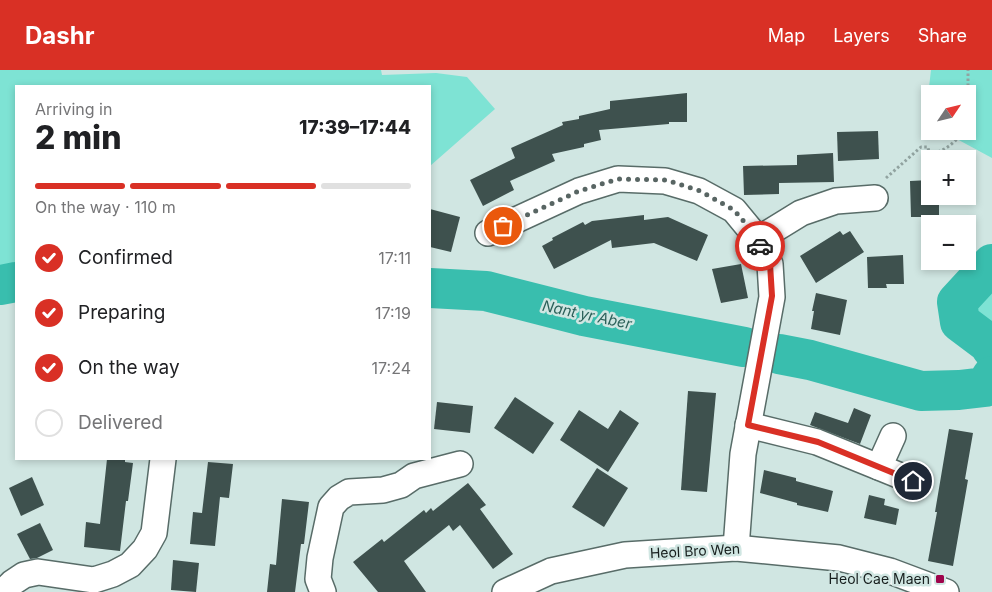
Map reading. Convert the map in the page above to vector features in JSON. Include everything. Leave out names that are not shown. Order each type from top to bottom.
[{"type":"street","points":[[488,233],[579,191],[618,179],[666,180],[700,191],[734,210],[753,232],[770,264],[772,296],[743,454],[736,548]]},
{"type":"street","points":[[757,240],[802,214],[819,207],[836,201],[875,198]]},
{"type":"street","points":[[748,425],[818,442],[913,481]]},
{"type":"street","points":[[879,467],[893,436]]},
{"type":"street","points":[[5,581],[38,572],[94,580],[130,566],[145,549],[154,533],[163,460]]},
{"type":"street","points":[[323,592],[318,579],[320,558],[331,507],[339,498],[349,492],[383,490],[401,484],[414,476],[460,464]]},
{"type":"street","name":"Heol Bro Wen","points":[[504,592],[551,571],[625,555],[736,548],[839,558],[890,571],[946,592]]},
{"type":"path","points":[[968,70],[968,85]]},
{"type":"path","points":[[875,198],[883,181],[921,147],[928,147],[929,154],[939,152],[956,140]]},
{"type":"green space","points":[[0,70],[381,70],[382,75],[436,73],[467,77],[495,109],[431,165],[431,85],[15,85],[15,282],[0,285]]},
{"type":"green space","points":[[931,70],[992,70],[992,158],[959,140],[976,140],[976,85],[929,85]]},
{"type":"green space","points":[[992,264],[992,349],[988,343],[960,322],[957,302]]},
{"type":"building","points":[[687,93],[687,122],[669,122],[669,124],[599,130],[601,140],[584,144],[584,147],[552,154],[555,161],[510,181],[514,190],[483,206],[470,180],[515,158],[511,148],[563,125],[562,122],[579,119],[579,116],[610,109],[610,101]]},
{"type":"building","points":[[878,131],[879,159],[838,161],[837,132]]},
{"type":"building","points":[[833,153],[834,182],[779,183],[779,194],[744,195],[743,166],[797,165],[797,155]]},
{"type":"building","points":[[921,180],[921,205],[939,205],[939,215],[911,217],[910,181]]},
{"type":"building","points":[[431,209],[460,217],[451,252],[431,247]]},
{"type":"building","points":[[644,215],[644,220],[668,217],[708,235],[697,261],[654,243],[612,248],[611,240],[554,269],[542,246],[553,240],[552,238],[583,222],[585,225],[592,221]]},
{"type":"building","points":[[840,231],[843,235],[850,231],[864,252],[816,283],[800,256]]},
{"type":"building","points":[[903,255],[904,284],[886,284],[887,288],[868,288],[867,257]]},
{"type":"building","points":[[741,264],[748,298],[721,303],[712,269]]},
{"type":"building","points":[[816,293],[847,300],[840,335],[811,329]]},
{"type":"building","points":[[688,391],[716,393],[707,492],[681,490]]},
{"type":"building","points":[[515,397],[554,423],[533,454],[494,428]]},
{"type":"building","points":[[437,402],[473,406],[470,433],[434,429]]},
{"type":"building","points":[[854,408],[871,415],[860,444],[810,425],[815,412],[848,423]]},
{"type":"building","points":[[579,410],[608,429],[620,410],[639,423],[608,472],[560,440]]},
{"type":"building","points":[[949,429],[973,433],[965,479],[968,480],[953,566],[928,561]]},
{"type":"building","points":[[107,460],[125,460],[125,462],[133,463],[120,551],[84,547],[86,522],[100,524]]},
{"type":"building","points":[[208,462],[233,464],[229,498],[220,497],[215,546],[190,544],[193,512],[202,513]]},
{"type":"building","points":[[597,468],[628,488],[604,527],[572,507]]},
{"type":"building","points":[[764,470],[796,478],[796,481],[833,491],[828,512],[797,505],[797,503],[760,493]]},
{"type":"building","points":[[32,477],[44,505],[21,516],[9,488]]},
{"type":"building","points":[[468,483],[486,505],[480,509],[513,554],[493,569],[460,525],[453,531],[449,525],[404,561],[426,592],[378,592],[353,562],[382,539],[384,542],[424,510],[426,513],[431,508],[433,511]]},
{"type":"building","points":[[869,495],[885,499],[884,505],[899,509],[896,525],[864,518]]},
{"type":"building","points":[[282,499],[309,502],[304,544],[301,544],[295,592],[267,592],[270,564],[276,565]]},
{"type":"building","points":[[40,523],[53,550],[37,558],[30,559],[17,534]]},
{"type":"building","points":[[173,560],[199,563],[196,592],[171,590]]},
{"type":"waterway","name":"Nant yr Aber","points":[[992,264],[957,302],[960,322],[988,343],[992,349]]},
{"type":"waterway","name":"Nant yr Aber","points":[[0,285],[15,282]]},
{"type":"waterway","name":"Nant yr Aber","points":[[431,288],[486,291],[584,316],[744,347]]},
{"type":"waterway","name":"Nant yr Aber","points":[[779,354],[810,360],[921,391],[985,387],[992,376]]},
{"type":"way so far","points":[[503,226],[579,191],[618,179],[666,180],[700,191],[734,210],[753,232],[760,246]]},
{"type":"place","name":"Heol Cae Maen","points":[[940,579]]},
{"type":"route","points":[[760,246],[770,264],[772,296],[748,425],[818,442],[913,481]]}]
